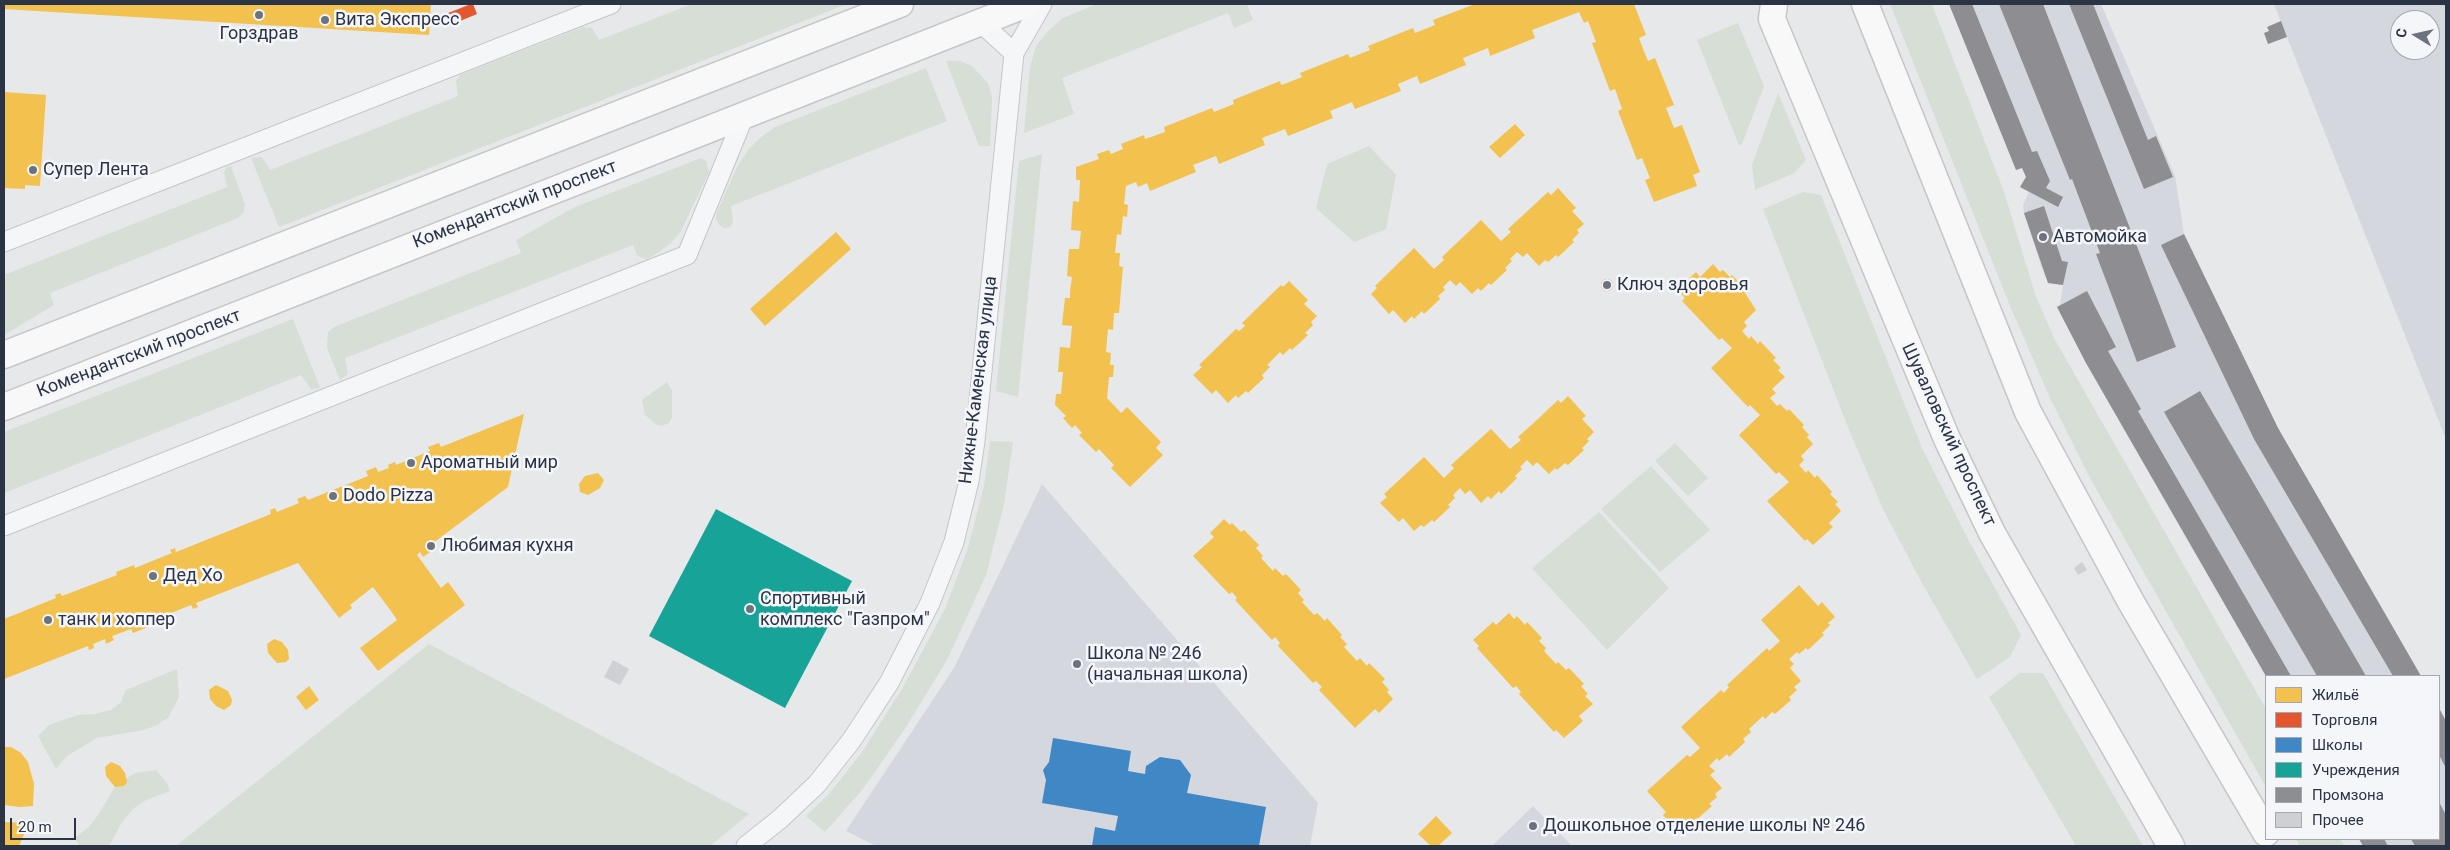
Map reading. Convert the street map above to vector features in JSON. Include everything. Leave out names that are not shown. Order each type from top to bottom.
[{"type":"main road","points":[[4,355],[900,4]]},
{"type":"main road","name":"Комендантский проспект","points":[[4,406],[1027,4]]},
{"type":"main road","name":"Шуваловский проспект","points":[[1774,4],[1772,19],[1947,439],[1992,532],[2171,846]]},
{"type":"main road","points":[[1865,4],[2028,412],[2131,602],[2265,831]]},
{"type":"street","points":[[4,242],[610,4]]},
{"type":"street","name":"Нижне-Каменская улица","points":[[746,846],[780,819],[817,784],[851,741],[889,683],[930,603],[954,542],[969,481],[975,441],[1014,53],[1042,4]]},
{"type":"street","points":[[980,22],[1014,53]]},
{"type":"street","points":[[4,526],[687,254],[744,116]]},
{"type":"shaded area","points":[[692,4],[847,4],[279,227],[251,158],[262,157],[270,170],[458,96],[456,81],[460,75],[583,27],[592,28],[599,40]]},
{"type":"shaded area","points":[[1097,4],[1247,4],[1253,20],[1234,28],[1228,13],[1062,78],[1074,114],[1024,133],[1030,67],[1036,46],[1049,30],[1063,18]]},
{"type":"shaded area","points":[[1890,4],[1932,4],[2004,192],[2036,297],[2055,340],[2265,707],[2265,785],[2090,478],[2050,398],[2010,306]]},
{"type":"shaded area","points":[[1949,4],[2101,4],[2175,176],[2184,234],[2278,428],[2420,675],[2265,675],[2086,363],[2057,307],[2060,305],[2063,285],[2048,283],[2024,213],[2023,205],[2029,192],[2020,187],[2026,177],[2022,168],[2016,170]]},
{"type":"shaded area","points":[[2274,4],[2446,4],[2446,439]]},
{"type":"shaded area","points":[[1738,23],[1764,86],[1742,144],[1739,145],[1697,40]]},
{"type":"shaded area","points":[[946,61],[960,61],[972,66],[988,83],[992,97],[990,146],[979,146]]},
{"type":"shaded area","points":[[926,68],[947,121],[731,206],[733,223],[730,227],[724,228],[719,225],[716,219],[717,212],[737,167],[748,150],[760,138],[775,127]]},
{"type":"shaded area","points":[[1778,93],[1806,160],[1794,173],[1755,190],[1752,165]]},
{"type":"shaded area","points":[[1369,146],[1396,175],[1386,229],[1354,242],[1316,208],[1327,164]]},
{"type":"shaded area","points":[[1042,154],[1018,397],[996,391],[1019,161]]},
{"type":"shaded area","points":[[701,158],[706,161],[709,172],[681,231],[671,243],[659,252],[647,259],[642,258],[637,255],[633,245],[345,358],[348,374],[340,380],[327,348],[328,332],[334,327],[521,253],[516,240],[575,207]]},
{"type":"shaded area","points":[[231,166],[245,205],[243,213],[238,218],[50,293],[54,305],[4,335],[4,275],[227,187],[224,172],[226,168]]},
{"type":"shaded area","points":[[1803,192],[1821,195],[1922,448],[1970,543],[2021,635],[2010,657],[1977,679],[1923,585],[1884,511],[1851,435],[1763,209]]},
{"type":"shaded area","points":[[293,319],[320,388],[311,389],[301,375],[4,493],[4,432]]},
{"type":"shaded area","points":[[667,382],[672,391],[672,417],[669,423],[662,426],[657,425],[645,415],[642,400]]},
{"type":"shaded area","points":[[990,441],[1013,442],[1004,504],[986,575],[947,660],[906,727],[863,789],[825,832],[806,816],[829,794],[862,752],[902,689],[945,609],[968,548],[984,486]]},
{"type":"shaded area","points":[[1675,443],[1708,478],[1688,496],[1655,461]]},
{"type":"shaded area","points":[[1651,466],[1710,530],[1660,572],[1601,509]]},
{"type":"shaded area","name":"Школа № 246 (начальная школа)","points":[[1042,484],[1318,803],[1310,846],[876,846],[846,831],[954,668]]},
{"type":"shaded area","points":[[1599,512],[1669,588],[1607,650],[1532,568]]},
{"type":"shaded area","points":[[429,644],[749,814],[710,846],[176,846]]},
{"type":"shaded area","points":[[177,669],[179,697],[168,718],[144,730],[97,738],[67,756],[56,769],[38,736],[49,725],[78,715],[95,714],[111,710],[121,702],[126,690]]},
{"type":"shaded area","points":[[2020,673],[2043,673],[2143,846],[2076,846],[1989,697]]},
{"type":"shaded area","points":[[2440,710],[2446,721],[2446,846],[2363,846],[2360,840],[2440,840]]},
{"type":"shaded area","points":[[156,770],[167,783],[170,791],[146,800],[133,809],[122,822],[109,846],[80,846],[74,838],[88,828],[115,787],[124,786],[127,778],[135,773]]},
{"type":"shaded area","name":"Дошкольное отделение школы № 246","points":[[1533,806],[1572,846],[1492,846]]},
{"type":"shaded area","points":[[2297,840],[2341,840],[2345,846],[2300,846]]},
{"type":"building: Жильё","points":[[4,4],[431,4],[429,35],[4,9]]},
{"type":"building: Жильё","points":[[1475,4],[1634,4],[1646,35],[1639,38],[1643,49],[1648,61],[1655,58],[1674,105],[1666,108],[1674,128],[1682,125],[1700,172],[1693,175],[1697,186],[1654,202],[1645,180],[1650,178],[1642,158],[1637,160],[1618,111],[1622,109],[1615,89],[1610,91],[1592,43],[1596,42],[1588,21],[1584,23],[1579,12],[1532,30],[1535,38],[1490,56],[1488,48],[1463,58],[1466,65],[1420,84],[1417,76],[1398,84],[1401,91],[1355,109],[1352,102],[1330,111],[1333,118],[1288,136],[1285,129],[1262,138],[1265,145],[1219,164],[1216,156],[1193,165],[1196,172],[1150,191],[1147,183],[1138,187],[1136,182],[1126,186],[1124,204],[1128,205],[1127,217],[1123,216],[1121,235],[1117,234],[1115,253],[1120,253],[1119,266],[1123,267],[1119,313],[1114,313],[1113,330],[1108,329],[1106,352],[1111,353],[1110,365],[1114,365],[1113,377],[1109,377],[1107,398],[1121,413],[1127,407],[1161,442],[1156,448],[1163,455],[1130,487],[1111,468],[1114,465],[1099,449],[1096,452],[1079,435],[1082,433],[1075,425],[1072,428],[1063,418],[1066,416],[1055,405],[1056,394],[1061,394],[1063,372],[1058,372],[1060,347],[1070,348],[1072,326],[1062,325],[1065,298],[1070,298],[1072,277],[1067,276],[1069,249],[1079,249],[1081,231],[1071,230],[1073,201],[1079,202],[1080,180],[1076,180],[1076,167],[1099,159],[1097,154],[1109,150],[1111,154],[1123,149],[1121,144],[1144,135],[1145,139],[1165,132],[1164,127],[1212,108],[1214,112],[1234,104],[1233,100],[1280,81],[1281,85],[1302,77],[1300,73],[1348,54],[1350,58],[1370,50],[1368,46],[1413,28],[1415,33],[1435,25],[1433,20]]},
{"type":"building: Жильё","points":[[4,92],[46,95],[40,186],[25,185],[25,189],[4,188]]},
{"type":"building: Жильё","points":[[1515,124],[1525,135],[1500,158],[1489,147]]},
{"type":"building: Жильё","points":[[1558,188],[1576,208],[1572,211],[1584,224],[1577,230],[1579,233],[1572,240],[1574,242],[1558,257],[1556,255],[1548,262],[1545,260],[1539,266],[1527,253],[1523,257],[1517,252],[1505,268],[1507,270],[1491,285],[1489,283],[1481,291],[1478,288],[1472,294],[1460,282],[1456,286],[1450,280],[1443,287],[1445,290],[1438,296],[1440,299],[1424,314],[1422,311],[1414,319],[1412,316],[1405,323],[1393,310],[1389,314],[1371,294],[1377,288],[1375,286],[1414,248],[1434,269],[1444,260],[1442,257],[1481,220],[1501,241],[1511,232],[1508,229],[1548,192],[1551,195]]},
{"type":"building: Жильё","points":[[836,232],[851,249],[765,326],[750,309]]},
{"type":"building: Жильё","points":[[1713,264],[1720,272],[1723,270],[1730,277],[1732,275],[1747,291],[1745,293],[1756,310],[1744,322],[1747,326],[1742,331],[1749,339],[1751,336],[1758,344],[1760,341],[1776,358],[1773,360],[1781,368],[1778,370],[1785,377],[1772,389],[1776,393],[1770,398],[1777,406],[1780,404],[1787,411],[1789,409],[1804,425],[1802,427],[1809,435],[1807,437],[1813,444],[1801,456],[1804,460],[1799,465],[1806,473],[1808,470],[1815,478],[1817,475],[1838,502],[1835,504],[1841,511],[1829,523],[1833,527],[1813,545],[1807,539],[1805,541],[1767,501],[1789,482],[1779,472],[1776,474],[1739,435],[1760,415],[1750,405],[1748,407],[1711,368],[1732,348],[1722,338],[1719,340],[1682,301],[1685,298],[1677,290],[1696,272],[1700,277]]},
{"type":"building: Жильё","points":[[1289,281],[1308,300],[1304,304],[1317,316],[1311,322],[1313,325],[1305,333],[1308,335],[1292,350],[1290,348],[1283,355],[1280,352],[1267,365],[1270,367],[1262,375],[1264,378],[1248,393],[1246,391],[1238,398],[1236,395],[1228,403],[1216,390],[1212,394],[1193,375],[1202,367],[1199,365],[1236,329],[1239,331],[1245,326],[1242,323],[1281,285],[1283,287]]},
{"type":"building: Жильё","points":[[1568,396],[1586,416],[1582,419],[1594,432],[1582,448],[1584,450],[1568,465],[1565,463],[1557,470],[1555,468],[1549,474],[1537,462],[1533,466],[1527,460],[1515,476],[1517,478],[1501,494],[1499,491],[1491,499],[1488,496],[1481,503],[1470,490],[1465,494],[1460,488],[1453,495],[1455,498],[1448,505],[1450,507],[1434,522],[1432,520],[1424,527],[1421,525],[1414,531],[1403,518],[1399,522],[1380,503],[1387,497],[1384,494],[1424,457],[1444,478],[1454,468],[1451,465],[1491,429],[1510,449],[1521,440],[1518,437],[1558,400],[1561,403]]},
{"type":"building: Жильё","points":[[524,414],[508,487],[433,543],[437,547],[423,557],[420,552],[417,555],[441,588],[448,582],[465,605],[378,671],[360,648],[397,620],[391,611],[373,587],[350,605],[352,608],[339,618],[298,563],[196,603],[198,607],[193,609],[191,605],[149,622],[151,626],[133,633],[131,629],[112,636],[114,640],[106,644],[105,639],[93,644],[94,648],[89,650],[88,646],[4,679],[4,619],[56,598],[55,595],[60,593],[62,596],[117,575],[116,572],[134,565],[135,568],[172,553],[170,550],[175,548],[176,552],[271,514],[270,510],[275,508],[277,512],[299,503],[297,499],[305,496],[308,500],[368,476],[366,471],[376,467],[378,472],[389,468],[388,465],[395,462],[396,465],[430,451],[428,447],[439,443],[441,447]]},
{"type":"building: Жильё","points":[[598,473],[604,480],[600,488],[588,495],[580,492],[579,484],[585,476]]},
{"type":"building: Жильё","points":[[1224,519],[1230,525],[1232,523],[1241,532],[1244,530],[1259,545],[1256,548],[1263,556],[1261,558],[1273,571],[1275,568],[1283,576],[1286,574],[1301,590],[1298,593],[1304,600],[1302,602],[1314,615],[1317,613],[1325,621],[1327,618],[1342,635],[1340,637],[1347,644],[1344,647],[1357,661],[1360,658],[1367,666],[1369,663],[1385,679],[1382,682],[1389,690],[1387,692],[1393,699],[1379,713],[1375,709],[1355,728],[1319,690],[1322,687],[1316,681],[1313,683],[1278,646],[1280,643],[1275,637],[1272,640],[1235,600],[1237,598],[1232,592],[1229,594],[1193,556],[1214,537],[1210,533]]},
{"type":"building: Жильё","points":[[1799,585],[1818,606],[1822,602],[1835,617],[1828,623],[1830,625],[1822,633],[1824,635],[1808,650],[1806,648],[1799,654],[1797,652],[1789,659],[1794,664],[1790,668],[1801,681],[1794,687],[1797,690],[1789,697],[1791,700],[1775,714],[1772,712],[1765,719],[1763,716],[1749,729],[1751,732],[1743,739],[1745,742],[1729,757],[1727,754],[1719,761],[1717,758],[1709,766],[1715,771],[1710,775],[1722,788],[1715,794],[1717,797],[1709,804],[1712,806],[1695,821],[1693,819],[1686,826],[1683,823],[1676,830],[1663,815],[1666,812],[1647,791],[1687,755],[1690,757],[1700,748],[1681,727],[1721,690],[1724,693],[1729,687],[1727,685],[1767,648],[1769,651],[1780,641],[1761,620]]},
{"type":"building: Жильё","points":[[1509,613],[1514,619],[1517,616],[1525,625],[1527,622],[1542,638],[1539,641],[1546,648],[1544,651],[1556,664],[1558,662],[1566,670],[1569,668],[1584,684],[1581,686],[1588,694],[1585,696],[1593,704],[1579,716],[1583,721],[1564,738],[1556,730],[1554,732],[1519,694],[1521,692],[1516,686],[1513,688],[1477,648],[1479,646],[1473,640],[1493,622],[1496,625]]},
{"type":"building: Жильё","points":[[274,639],[282,642],[288,650],[289,659],[286,662],[277,663],[268,653],[267,644]]},
{"type":"building: Жильё","points":[[216,685],[228,691],[232,700],[231,705],[224,710],[216,706],[210,699],[209,690]]},
{"type":"building: Жильё","points":[[309,686],[319,700],[306,710],[296,697]]},
{"type":"building: Жильё","points":[[4,747],[11,747],[21,753],[28,762],[34,784],[33,806],[4,805]]},
{"type":"building: Жильё","points":[[111,762],[120,766],[125,773],[127,782],[124,786],[115,787],[106,776],[105,767]]},
{"type":"building: Жильё","points":[[1436,816],[1452,833],[1438,846],[1431,846],[1418,834]]},
{"type":"building: Жильё","points":[[4,822],[29,823],[19,846],[4,846]]},
{"type":"building: Торговля","points":[[473,4],[477,14],[448,26],[443,15]]},
{"type":"building: Торговля","name":"Ключ здоровья","points":[[1607,279],[1613,285],[1607,291],[1601,285]]},
{"type":"building: Школы","points":[[1053,738],[1131,751],[1128,771],[1145,774],[1146,766],[1160,757],[1180,760],[1191,775],[1187,793],[1266,807],[1259,846],[1092,846],[1095,827],[1115,831],[1118,816],[1042,803],[1046,780],[1043,770],[1049,762]]},
{"type":"building: Учреждения","name":"Спортивный комплекс \"Газпром\"","points":[[716,509],[852,581],[785,708],[649,636]]},
{"type":"building: Промзона","points":[[1949,4],[1972,4],[2032,152],[2037,151],[2050,181],[2046,188],[2063,197],[2058,207],[2020,187],[2026,177],[2022,168],[2016,170]]},
{"type":"building: Промзона","points":[[1999,4],[2043,4],[2176,347],[2137,362],[2096,254],[2100,253],[2072,179],[2070,180]]},
{"type":"building: Промзона","points":[[2069,4],[2093,4],[2148,140],[2156,136],[2173,177],[2144,189]]},
{"type":"building: Промзона","points":[[2281,21],[2287,37],[2268,44],[2264,33],[2269,31],[2267,27]]},
{"type":"building: Промзона","name":"Автомойка","points":[[2044,206],[2062,261],[2068,262],[2063,285],[2048,283],[2024,213]]},
{"type":"building: Промзона","points":[[2184,234],[2278,428],[2420,675],[2392,675],[2254,439],[2161,245]]},
{"type":"building: Промзона","points":[[2087,291],[2116,347],[2108,351],[2141,409],[2138,411],[2290,675],[2265,675],[2086,363],[2057,307]]},
{"type":"building: Промзона","points":[[2200,391],[2365,675],[2316,675],[2164,412]]},
{"type":"building: Промзона","points":[[2440,710],[2446,721],[2446,768],[2440,757]]},
{"type":"building: Промзона","points":[[2440,804],[2446,815],[2446,846],[2415,846],[2412,840],[2440,840]]},
{"type":"building: Промзона","points":[[2360,840],[2385,840],[2388,846],[2363,846]]},
{"type":"building: Прочее","points":[[2082,562],[2087,570],[2078,575],[2074,568]]},
{"type":"building: Прочее","points":[[613,660],[629,669],[620,685],[604,677]]},
{"type":"place","name":"Горздрав","points":[[259,15]]},
{"type":"place","name":"Вита Экспресс","points":[[325,20]]},
{"type":"place","name":"Супер Лента","points":[[33,170]]},
{"type":"place","name":"Автомойка","points":[[2043,237]]},
{"type":"place","name":"Ключ здоровья","points":[[1607,285]]},
{"type":"place","name":"Ароматный мир","points":[[411,463]]},
{"type":"place","name":"Dodo Pizza","points":[[333,496]]},
{"type":"place","name":"Любимая кухня","points":[[431,546]]},
{"type":"place","name":"Дед Хо","points":[[153,576]]},
{"type":"place","name":"Спортивный комплекс \"Газпром\"","points":[[750,609]]},
{"type":"place","name":"танк и хоппер","points":[[48,620]]},
{"type":"place","name":"Школа № 246 (начальная школа)","points":[[1077,664]]},
{"type":"place","name":"Дошкольное отделение школы № 246","points":[[1533,826]]}]
